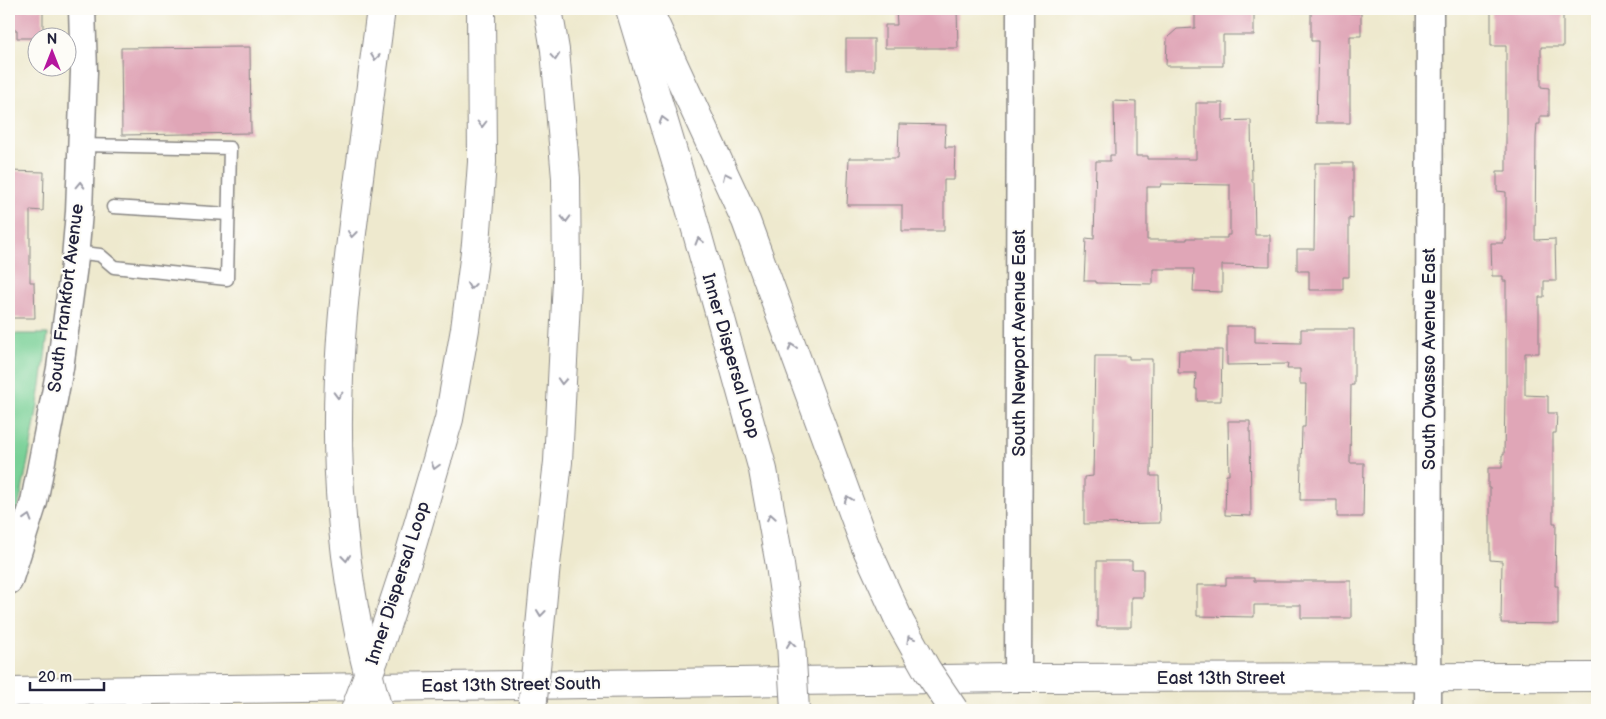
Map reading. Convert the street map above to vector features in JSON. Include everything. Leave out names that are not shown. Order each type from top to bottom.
[{"type":"main road","points":[[378,710],[356,618],[346,560],[338,440],[343,312],[381,9]]},
{"type":"main road","points":[[471,9],[482,75]]},
{"type":"main road","name":"Inner Dispersal Loop","points":[[355,710],[380,644],[408,559],[449,420],[465,329],[476,244],[482,162],[481,9]]},
{"type":"main road","points":[[532,710],[558,462],[567,281],[566,178],[555,50],[548,9]]},
{"type":"main road","name":"Inner Dispersal Loop","points":[[630,9],[692,215],[762,470],[780,565],[791,643],[795,710]]},
{"type":"main road","points":[[648,9],[746,221],[864,545],[900,622],[927,670],[954,710]]},
{"type":"main road","points":[[1428,678],[1597,677]]},
{"type":"main road","name":"East 13th Street","points":[[1016,678],[1428,678]]},
{"type":"main road","name":"East 13th Street South","points":[[9,692],[1016,678]]},
{"type":"street","name":"South Frankfort Avenue","points":[[9,582],[34,502],[60,368],[75,252],[79,212],[84,71],[82,9]]},
{"type":"street","name":"South Newport Avenue East","points":[[1016,678],[1020,9]]},
{"type":"street","name":"South Owasso Avenue East","points":[[1428,710],[1430,9]]},
{"type":"lane","points":[[75,252],[100,255],[114,267],[227,279],[230,148],[81,144]]},
{"type":"lane","points":[[113,207],[228,214]]},
{"type":"green space","points":[[9,334],[48,334],[32,442],[9,549]]},
{"type":"building","points":[[9,9],[43,9],[43,28],[28,28],[28,38],[17,38],[17,30],[9,30]]},
{"type":"building","points":[[896,9],[957,9],[958,48],[885,48],[885,25],[897,25]]},
{"type":"building","points":[[1195,9],[1254,9],[1254,35],[1223,35],[1223,66],[1166,66],[1167,38],[1177,29],[1195,28]]},
{"type":"building","points":[[1311,9],[1350,10],[1350,13],[1361,13],[1361,36],[1350,36],[1350,123],[1316,123],[1318,41],[1311,41]]},
{"type":"building","points":[[1491,9],[1563,9],[1563,47],[1541,47],[1541,87],[1549,88],[1549,116],[1540,116],[1536,137],[1535,240],[1555,239],[1556,281],[1544,281],[1544,297],[1539,297],[1539,353],[1525,353],[1525,395],[1548,396],[1548,413],[1557,413],[1556,433],[1553,433],[1553,523],[1556,523],[1555,586],[1558,586],[1558,624],[1501,623],[1502,561],[1490,560],[1490,488],[1488,488],[1488,468],[1502,468],[1506,395],[1506,281],[1503,281],[1503,276],[1492,276],[1491,243],[1503,243],[1503,240],[1506,240],[1506,192],[1497,191],[1497,171],[1506,171],[1506,46],[1491,46]]},
{"type":"building","points":[[846,39],[874,39],[874,70],[846,70]]},
{"type":"building","points":[[250,47],[251,133],[122,135],[121,48]]},
{"type":"building","points":[[1114,101],[1136,102],[1136,156],[1148,156],[1148,159],[1196,159],[1196,103],[1223,103],[1223,121],[1251,120],[1255,235],[1270,235],[1270,266],[1222,265],[1222,292],[1193,291],[1194,269],[1153,269],[1153,284],[1084,281],[1086,238],[1094,239],[1096,161],[1110,161],[1110,155],[1115,155]],"holes":[[[1161,184],[1230,185],[1230,235],[1227,235],[1227,238],[1147,240],[1147,187],[1160,187]]]},
{"type":"building","points":[[899,124],[946,125],[945,147],[955,147],[954,180],[944,180],[944,231],[902,231],[902,205],[847,205],[849,158],[898,158]]},
{"type":"building","points":[[1315,163],[1353,163],[1353,219],[1349,218],[1349,277],[1343,277],[1343,290],[1309,290],[1309,271],[1297,271],[1297,249],[1314,249]]},
{"type":"building","points":[[9,171],[44,172],[43,211],[30,210],[30,282],[34,282],[35,318],[9,318]]},
{"type":"building","points":[[1227,326],[1255,326],[1255,342],[1301,343],[1301,329],[1354,329],[1354,385],[1351,385],[1350,463],[1364,463],[1363,517],[1337,517],[1337,500],[1300,500],[1302,427],[1305,427],[1306,384],[1300,384],[1300,369],[1287,369],[1288,364],[1227,365]]},
{"type":"building","points":[[1179,350],[1222,350],[1221,401],[1197,401],[1197,389],[1195,389],[1196,373],[1178,373]]},
{"type":"building","points":[[1095,356],[1129,356],[1129,359],[1152,359],[1151,476],[1159,476],[1160,523],[1084,524],[1084,477],[1093,476]]},
{"type":"building","points":[[1228,421],[1250,421],[1251,516],[1225,515],[1226,475],[1229,475]]},
{"type":"building","points":[[1097,561],[1132,561],[1132,569],[1143,569],[1143,597],[1131,597],[1131,627],[1097,627]]},
{"type":"building","points":[[1226,578],[1254,578],[1254,581],[1351,581],[1351,618],[1301,618],[1301,605],[1254,605],[1254,617],[1197,616],[1197,585],[1226,585]]}]
